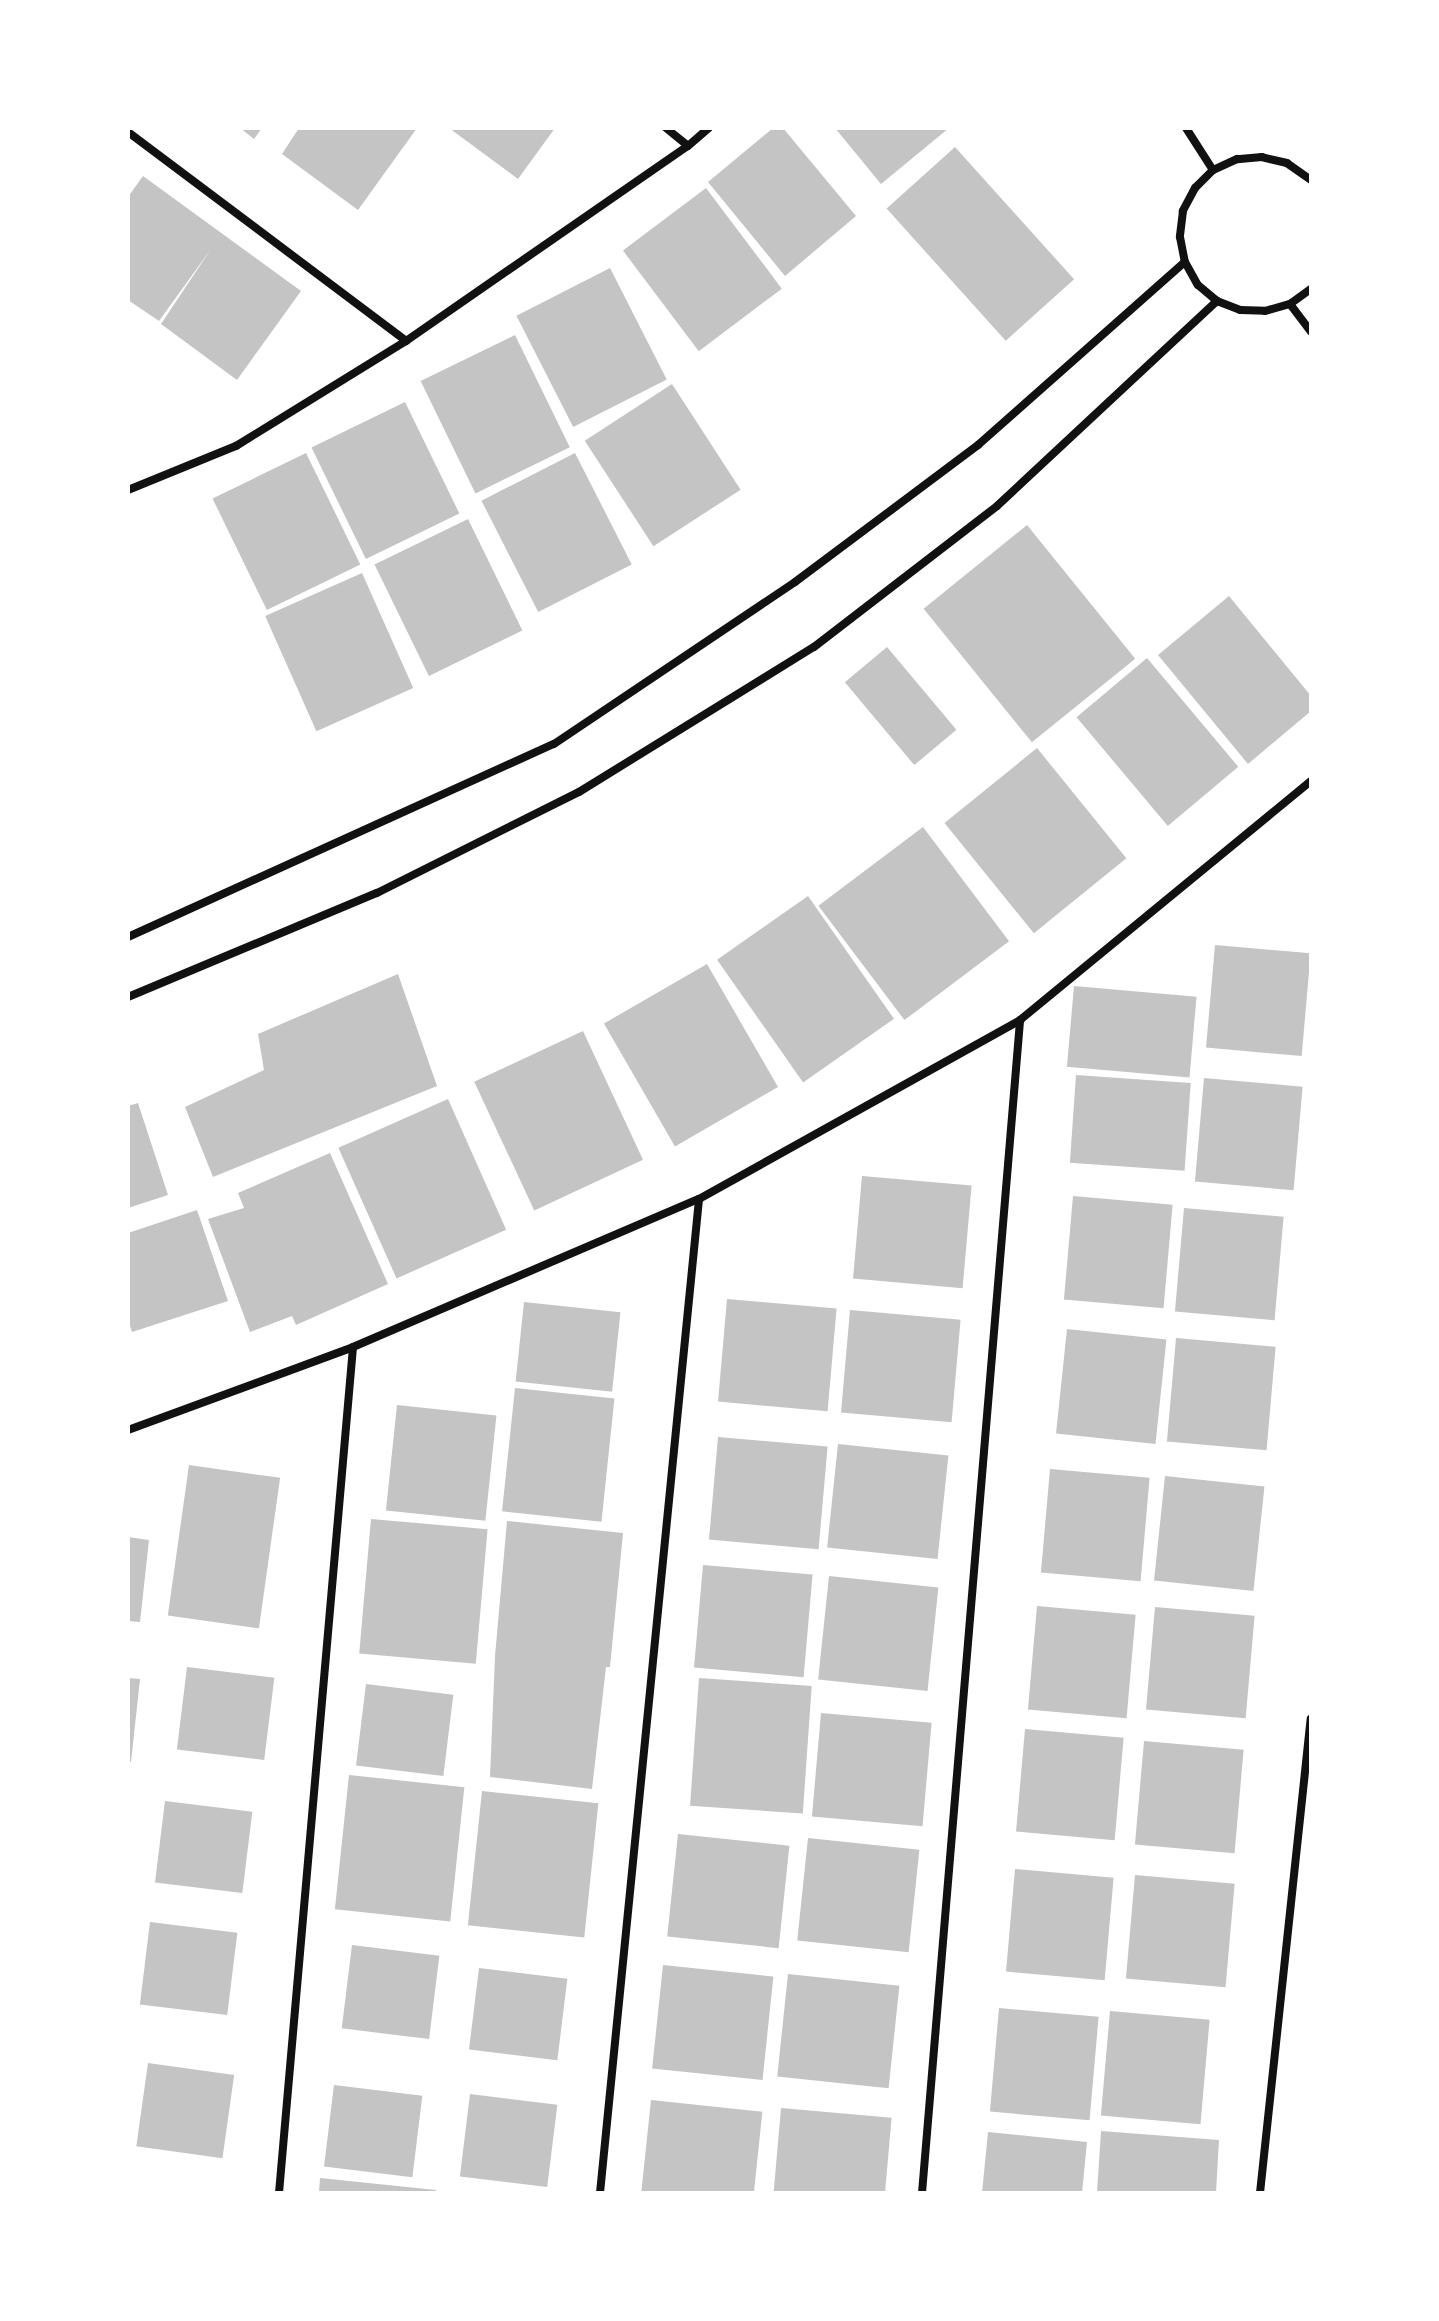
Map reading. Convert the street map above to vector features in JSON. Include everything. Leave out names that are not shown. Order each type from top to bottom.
[{"type":"street","points":[[666,128],[688,146]]},
{"type":"street","points":[[128,490],[236,446],[406,341],[688,146],[709,128]]},
{"type":"street","points":[[1186,128],[1213,170]]},
{"type":"street","points":[[128,132],[406,341]]},
{"type":"street","points":[[1311,180],[1287,163],[1262,157],[1237,159],[1213,170],[1195,188],[1183,211],[1180,237],[1185,262],[1198,285],[1217,301],[1240,310],[1265,311],[1290,304],[1311,289]]},
{"type":"street","points":[[128,936],[554,744],[795,582],[978,445],[1185,262]]},
{"type":"street","points":[[128,997],[377,893],[579,792],[814,647],[997,506],[1217,301]]},
{"type":"street","points":[[1290,304],[1311,332]]},
{"type":"street","points":[[128,1430],[353,1347],[699,1199],[1020,1020],[1311,781]]},
{"type":"street","points":[[922,2193],[1020,1020]]},
{"type":"street","points":[[600,2193],[699,1199]]},
{"type":"street","points":[[279,2193],[353,1347]]},
{"type":"street","points":[[1260,2193],[1311,1719]]},
{"type":"building","points":[[240,128],[262,128],[254,139]]},
{"type":"building","points":[[299,128],[417,128],[358,210],[282,154]]},
{"type":"building","points":[[449,128],[555,128],[518,179]]},
{"type":"building","points":[[773,128],[783,128],[856,216],[785,276],[708,182]]},
{"type":"building","points":[[835,128],[949,128],[881,184]]},
{"type":"building","points":[[955,147],[1074,279],[1006,341],[887,209]]},
{"type":"building","points":[[143,176],[301,291],[237,380],[161,324],[211,249],[159,321],[128,300],[128,197]]},
{"type":"building","points":[[706,188],[782,289],[699,351],[623,251]]},
{"type":"building","points":[[610,268],[667,379],[573,427],[516,316]]},
{"type":"building","points":[[515,335],[570,447],[475,493],[421,381]]},
{"type":"building","points":[[672,384],[741,490],[653,546],[585,441]]},
{"type":"building","points":[[405,402],[459,513],[366,559],[312,448]]},
{"type":"building","points":[[306,453],[360,564],[267,610],[213,499]]},
{"type":"building","points":[[575,453],[632,564],[538,612],[481,501]]},
{"type":"building","points":[[468,519],[522,630],[429,676],[375,565]]},
{"type":"building","points":[[1027,525],[1135,659],[1032,742],[924,609]]},
{"type":"building","points":[[362,573],[413,688],[316,731],[265,616]]},
{"type":"building","points":[[1229,596],[1311,696],[1311,711],[1248,764],[1158,655]]},
{"type":"building","points":[[887,647],[956,730],[914,765],[845,682]]},
{"type":"building","points":[[1147,658],[1238,767],[1168,826],[1077,717]]},
{"type":"building","points":[[1037,748],[1126,858],[1034,933],[945,823]]},
{"type":"building","points":[[923,827],[1009,941],[904,1020],[818,906]]},
{"type":"building","points":[[808,896],[894,1019],[803,1083],[717,960]]},
{"type":"building","points":[[1215,945],[1311,953],[1302,1056],[1206,1048]]},
{"type":"building","points":[[707,964],[778,1087],[675,1146],[604,1024]]},
{"type":"building","points":[[398,974],[437,1086],[213,1177],[185,1107],[264,1070],[258,1034]]},
{"type":"building","points":[[1074,986],[1197,997],[1189,1077],[1067,1067]]},
{"type":"building","points":[[583,1031],[643,1160],[534,1210],[474,1082]]},
{"type":"building","points":[[1076,1075],[1191,1083],[1185,1171],[1070,1163]]},
{"type":"building","points":[[1204,1078],[1303,1087],[1294,1190],[1195,1182]]},
{"type":"building","points":[[448,1099],[506,1230],[397,1278],[338,1148]]},
{"type":"building","points":[[138,1103],[168,1195],[128,1208],[128,1106]]},
{"type":"building","points":[[330,1153],[388,1284],[296,1325],[292,1316],[250,1332],[208,1219],[244,1208],[238,1193]]},
{"type":"building","points":[[862,1176],[972,1186],[963,1288],[853,1279]]},
{"type":"building","points":[[1073,1196],[1173,1205],[1164,1308],[1064,1300]]},
{"type":"building","points":[[1184,1208],[1284,1217],[1275,1320],[1175,1312]]},
{"type":"building","points":[[197,1210],[228,1301],[132,1332],[128,1319],[128,1233]]},
{"type":"building","points":[[727,1299],[837,1309],[828,1411],[718,1402]]},
{"type":"building","points":[[524,1302],[620,1312],[612,1392],[516,1382]]},
{"type":"building","points":[[850,1310],[961,1320],[952,1422],[841,1413]]},
{"type":"building","points":[[1067,1329],[1166,1339],[1155,1444],[1056,1433]]},
{"type":"building","points":[[1176,1338],[1276,1347],[1267,1450],[1167,1442]]},
{"type":"building","points":[[515,1388],[614,1398],[601,1522],[502,1511]]},
{"type":"building","points":[[397,1405],[496,1415],[485,1521],[386,1510]]},
{"type":"building","points":[[718,1437],[828,1447],[819,1549],[709,1540]]},
{"type":"building","points":[[838,1444],[948,1456],[938,1559],[827,1547]]},
{"type":"building","points":[[189,1465],[280,1478],[259,1628],[168,1616]]},
{"type":"building","points":[[1050,1469],[1150,1478],[1141,1581],[1041,1573]]},
{"type":"building","points":[[1165,1476],[1264,1486],[1253,1591],[1154,1580]]},
{"type":"building","points":[[371,1519],[488,1529],[476,1664],[359,1653]]},
{"type":"building","points":[[507,1521],[623,1533],[610,1667],[606,1667],[592,1789],[490,1777],[495,1656]]},
{"type":"building","points":[[128,1537],[149,1540],[140,1622],[128,1621]]},
{"type":"building","points":[[703,1565],[813,1575],[804,1677],[694,1668]]},
{"type":"building","points":[[829,1576],[938,1587],[928,1691],[818,1679]]},
{"type":"building","points":[[1037,1606],[1136,1615],[1127,1718],[1028,1710]]},
{"type":"building","points":[[1155,1607],[1255,1616],[1246,1718],[1146,1710]]},
{"type":"building","points":[[187,1667],[274,1678],[264,1760],[177,1749]]},
{"type":"building","points":[[128,1678],[140,1679],[131,1762],[128,1761]]},
{"type":"building","points":[[699,1678],[812,1686],[803,1814],[690,1806]]},
{"type":"building","points":[[366,1684],[453,1695],[443,1776],[356,1765]]},
{"type":"building","points":[[821,1713],[932,1723],[923,1826],[812,1817]]},
{"type":"building","points":[[1025,1729],[1124,1738],[1115,1840],[1016,1832]]},
{"type":"building","points":[[1144,1741],[1244,1750],[1235,1853],[1135,1845]]},
{"type":"building","points":[[349,1775],[464,1787],[450,1921],[335,1909]]},
{"type":"building","points":[[482,1791],[598,1803],[584,1937],[468,1925]]},
{"type":"building","points":[[165,1801],[252,1812],[242,1893],[155,1882]]},
{"type":"building","points":[[678,1834],[789,1846],[779,1948],[667,1936]]},
{"type":"building","points":[[808,1838],[919,1850],[909,1952],[797,1940]]},
{"type":"building","points":[[1015,1869],[1114,1878],[1105,1980],[1006,1972]]},
{"type":"building","points":[[1135,1875],[1235,1884],[1226,1987],[1126,1979]]},
{"type":"building","points":[[150,1922],[237,1933],[227,2015],[140,2004]]},
{"type":"building","points":[[352,1945],[439,1956],[429,2039],[342,2028]]},
{"type":"building","points":[[663,1965],[773,1977],[763,2080],[652,2068]]},
{"type":"building","points":[[479,1968],[567,1979],[557,2060],[469,2049]]},
{"type":"building","points":[[788,1974],[899,1986],[889,2088],[777,2076]]},
{"type":"building","points":[[999,2008],[1099,2017],[1090,2120],[990,2112]]},
{"type":"building","points":[[1110,2011],[1210,2020],[1200,2124],[1101,2116]]},
{"type":"building","points":[[148,2063],[234,2075],[222,2158],[136,2146]]},
{"type":"building","points":[[334,2085],[422,2096],[412,2177],[324,2166]]},
{"type":"building","points":[[470,2094],[557,2105],[547,2187],[460,2176]]},
{"type":"building","points":[[651,2100],[762,2112],[754,2193],[641,2192]]},
{"type":"building","points":[[781,2108],[892,2118],[885,2193],[774,2193]]},
{"type":"building","points":[[1101,2131],[1219,2140],[1216,2193],[1097,2193]]},
{"type":"building","points":[[988,2132],[1087,2142],[1082,2193],[982,2193]]},
{"type":"building","points":[[320,2178],[436,2190],[436,2193],[319,2193]]}]
